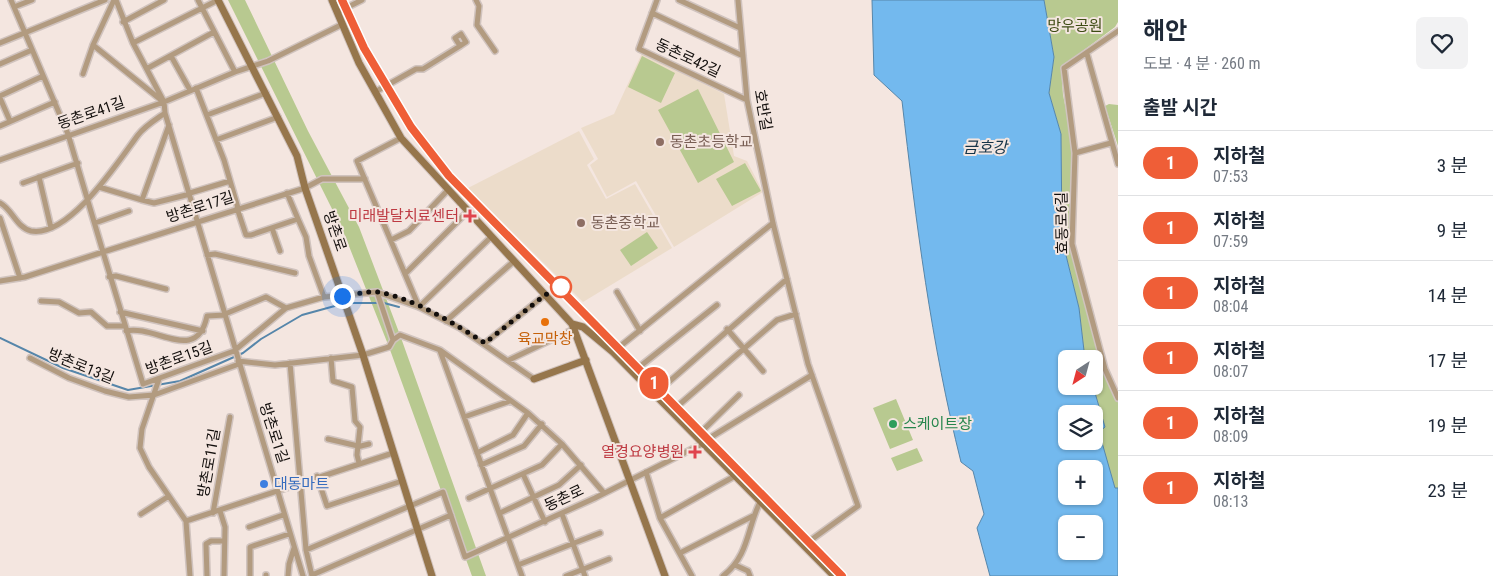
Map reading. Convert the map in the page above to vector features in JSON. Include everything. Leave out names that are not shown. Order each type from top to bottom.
[{"type":"street","name":"방촌로15길","points":[[11,0],[55,102],[78,163],[109,278],[143,384],[234,351],[286,308],[324,297],[377,292]]},
{"type":"street","points":[[14,7],[32,0]]},
{"type":"street","points":[[0,43],[105,0]]},
{"type":"street","points":[[115,0],[133,43],[148,68],[164,102],[165,113],[198,220],[234,351]]},
{"type":"street","points":[[83,74],[93,45],[115,0]]},
{"type":"street","points":[[123,22],[164,0]]},
{"type":"street","points":[[198,0],[235,72]]},
{"type":"street","points":[[133,43],[218,0]]},
{"type":"street","name":"방촌로","points":[[218,0],[298,156],[305,188],[363,354],[402,482],[412,506],[417,530],[432,576]]},
{"type":"street","points":[[332,0],[359,63],[401,138],[466,212],[573,327],[665,576]]},
{"type":"street","points":[[338,12],[362,0]]},
{"type":"street","points":[[476,0],[479,6],[477,25],[495,51]]},
{"type":"street","name":"동촌로42길","points":[[657,0],[639,49],[747,100]]},
{"type":"street","points":[[679,0],[740,28]]},
{"type":"street","name":"호반길","points":[[737,1],[747,100],[773,223],[812,375],[849,486],[858,506],[804,545]]},
{"type":"street","points":[[652,13],[743,56]]},
{"type":"street","name":"동촌로41길","points":[[0,160],[68,134],[164,102],[235,72],[254,67],[343,24]]},
{"type":"street","name":"효동로6길","points":[[1118,31],[1064,68],[1075,153],[1072,244],[1106,369],[1118,398]]},
{"type":"street","points":[[148,68],[214,32]]},
{"type":"street","points":[[93,45],[164,102]]},
{"type":"street","points":[[375,92],[416,69],[423,69],[460,46]]},
{"type":"street","points":[[0,64],[32,50]]},
{"type":"street","points":[[1087,54],[1118,164]]},
{"type":"street","points":[[171,56],[190,90]]},
{"type":"street","points":[[10,122],[0,97],[43,76]]},
{"type":"street","points":[[196,88],[216,140],[246,235],[298,219]]},
{"type":"street","points":[[207,116],[266,92]]},
{"type":"street","points":[[0,126],[55,102]]},
{"type":"street","points":[[0,203],[24,228],[43,231],[51,228],[66,218],[98,187],[139,134],[165,113]]},
{"type":"street","points":[[216,140],[278,117]]},
{"type":"street","points":[[142,200],[169,125]]},
{"type":"street","points":[[401,138],[357,161],[419,306]]},
{"type":"street","points":[[1075,153],[1111,143]]},
{"type":"street","points":[[23,183],[78,163]]},
{"type":"street","points":[[39,177],[51,228]]},
{"type":"street","name":"방촌로17길","points":[[103,252],[198,220],[305,188],[322,179],[365,179]]},
{"type":"street","points":[[98,187],[154,203],[230,182]]},
{"type":"street","points":[[391,240],[409,232],[448,191]]},
{"type":"street","points":[[287,193],[309,244],[309,256],[324,297]]},
{"type":"street","points":[[95,223],[129,210]]},
{"type":"street","points":[[405,274],[466,212]]},
{"type":"street","points":[[0,218],[20,278]]},
{"type":"street","points":[[613,352],[773,223]]},
{"type":"street","points":[[272,228],[280,251]]},
{"type":"street","points":[[419,306],[490,238]]},
{"type":"street","points":[[0,281],[20,278],[103,252]]},
{"type":"street","points":[[207,255],[215,254],[295,273]]},
{"type":"street","points":[[446,321],[513,262]]},
{"type":"street","points":[[109,278],[116,276],[166,290]]},
{"type":"street","points":[[655,394],[727,329],[787,279]]},
{"type":"street","points":[[377,292],[419,306],[485,343],[534,379],[586,360]]},
{"type":"street","points":[[377,292],[393,338],[400,335],[440,350],[528,412],[562,444],[604,493]]},
{"type":"street","points":[[617,292],[640,331]]},
{"type":"street","points":[[485,343],[545,295]]},
{"type":"street","points":[[41,301],[59,302],[79,313],[91,312],[107,326],[187,341],[195,338],[203,331],[207,316],[225,315],[266,297],[286,308]]},
{"type":"street","points":[[634,372],[717,305]]},
{"type":"street","points":[[120,312],[203,331]]},
{"type":"street","points":[[672,411],[777,320],[796,314]]},
{"type":"street","points":[[509,360],[573,327],[583,328],[634,372],[834,576]]},
{"type":"street","points":[[727,329],[763,371]]},
{"type":"street","name":"방촌로13길","points":[[30,358],[68,378],[129,397],[154,395],[238,361],[275,366],[363,354],[389,347],[393,338]]},
{"type":"street","points":[[440,350],[451,375],[464,417],[510,538],[522,576]]},
{"type":"street","name":"방촌로1길","points":[[234,351],[279,490],[283,515],[303,576]]},
{"type":"street","points":[[331,358],[332,381],[352,387],[355,421],[360,427],[359,463]]},
{"type":"street","points":[[290,363],[299,483],[306,550],[312,575],[451,515],[443,492],[306,550]]},
{"type":"street","name":"동촌로","points":[[451,515],[465,557],[562,514],[704,442],[812,375]]},
{"type":"street","points":[[154,395],[159,379]]},
{"type":"street","name":"방촌로11길","points":[[154,395],[142,429],[140,448],[186,521],[220,511],[317,476],[393,453]]},
{"type":"street","points":[[697,436],[739,395]]},
{"type":"street","points":[[464,417],[510,401]]},
{"type":"street","points":[[477,453],[513,435],[528,412]]},
{"type":"street","name":"방촌로11길","points":[[213,513],[230,417]]},
{"type":"street","points":[[481,465],[524,446],[542,424]]},
{"type":"street","points":[[328,439],[358,447],[369,444]]},
{"type":"street","points":[[469,498],[542,465],[562,444]]},
{"type":"street","points":[[500,513],[559,485],[581,465]]},
{"type":"street","points":[[646,472],[660,518],[692,576]]},
{"type":"street","points":[[523,474],[545,522]]},
{"type":"street","points":[[317,476],[327,506],[402,482]]},
{"type":"street","points":[[660,518],[735,476]]},
{"type":"street","points":[[141,514],[169,496]]},
{"type":"street","points":[[723,576],[735,565],[748,541],[753,516],[760,502]]},
{"type":"street","name":"방촌로11길","points":[[220,511],[225,527],[224,576]]},
{"type":"street","points":[[562,514],[585,576]]},
{"type":"street","points":[[249,527],[283,515]]},
{"type":"street","points":[[680,553],[753,516]]},
{"type":"street","points":[[186,521],[190,576]]},
{"type":"street","points":[[518,565],[600,533]]},
{"type":"street","points":[[250,576],[250,547],[289,534]]},
{"type":"street","points":[[207,576],[206,544],[211,541],[224,541]]},
{"type":"street","points":[[288,576],[289,564],[294,548]]},
{"type":"street","points":[[566,576],[609,559]]},
{"type":"street","points":[[735,565],[748,571],[750,576]]},
{"type":"shaded area","name":"동촌초등학교","points":[[642,53],[724,94],[734,156],[747,161],[763,192],[674,247],[636,181],[607,197],[590,165],[598,159],[581,128],[614,114]]},
{"type":"shaded area","name":"동촌중학교","points":[[579,131],[594,159],[587,165],[606,199],[635,184],[672,248],[583,302],[468,188]]},
{"type":"green space","points":[[228,0],[245,0],[308,131],[359,227],[400,335],[486,576],[472,576],[389,347],[343,231]]},
{"type":"green space","name":"망우공원","points":[[1044,0],[1118,0],[1118,22],[1115,27],[1061,67],[1063,95],[1075,153],[1070,244],[1098,350],[1084,350],[1079,308],[1062,239],[1061,134],[1049,93],[1054,57]]},
{"type":"green space","points":[[642,56],[675,73],[661,103],[628,87]]},
{"type":"green space","points":[[698,89],[734,162],[698,183],[658,110]]},
{"type":"green space","points":[[1109,104],[1118,105],[1118,146],[1105,106]]},
{"type":"green space","points":[[745,163],[761,191],[732,206],[716,179]]},
{"type":"green space","points":[[647,232],[658,248],[631,266],[620,250]]},
{"type":"green space","points":[[1103,366],[1118,401],[1118,488],[1115,488],[1103,448],[1103,428],[1105,427],[1103,405],[1099,405],[1096,395],[1103,395]]},
{"type":"green space","name":"스케이트장","points":[[896,399],[913,440],[890,449],[873,408]]},
{"type":"green space","points":[[917,448],[923,461],[897,471],[891,458]]},
{"type":"water","name":"금호강","points":[[872,0],[1044,0],[1054,57],[1049,93],[1061,134],[1062,239],[1079,308],[1084,350],[1058,350],[1058,395],[1096,395],[1099,405],[1058,405],[1058,450],[1103,450],[1103,446],[1115,488],[1118,488],[1118,576],[990,576],[977,528],[984,514],[973,471],[961,462],[941,372],[919,237],[902,101],[874,75]]},
{"type":"waterway","points":[[347,303],[384,303],[399,307]]},
{"type":"waterway","points":[[0,338],[63,368],[128,390],[180,381],[243,353],[261,339],[302,315],[342,304]]},
{"type":"metro line","name":"1","points":[[342,0],[364,48],[388,90],[411,127],[449,176],[842,576]]},
{"type":"place","name":"동촌초등학교","points":[[660,142]]},
{"type":"place","name":"미래발달치료센터","points":[[470,216]]},
{"type":"place","name":"동촌중학교","points":[[581,223]]},
{"type":"place","name":"육교막창","points":[[545,322]]},
{"type":"place","name":"스케이트장","points":[[893,424]]},
{"type":"place","name":"열경요양병원","points":[[695,452]]},
{"type":"place","name":"대동마트","points":[[264,484]]},
{"type":"route","points":[[342,296],[377,292],[391,296],[419,306],[485,343],[545,295],[561,287]]}]
